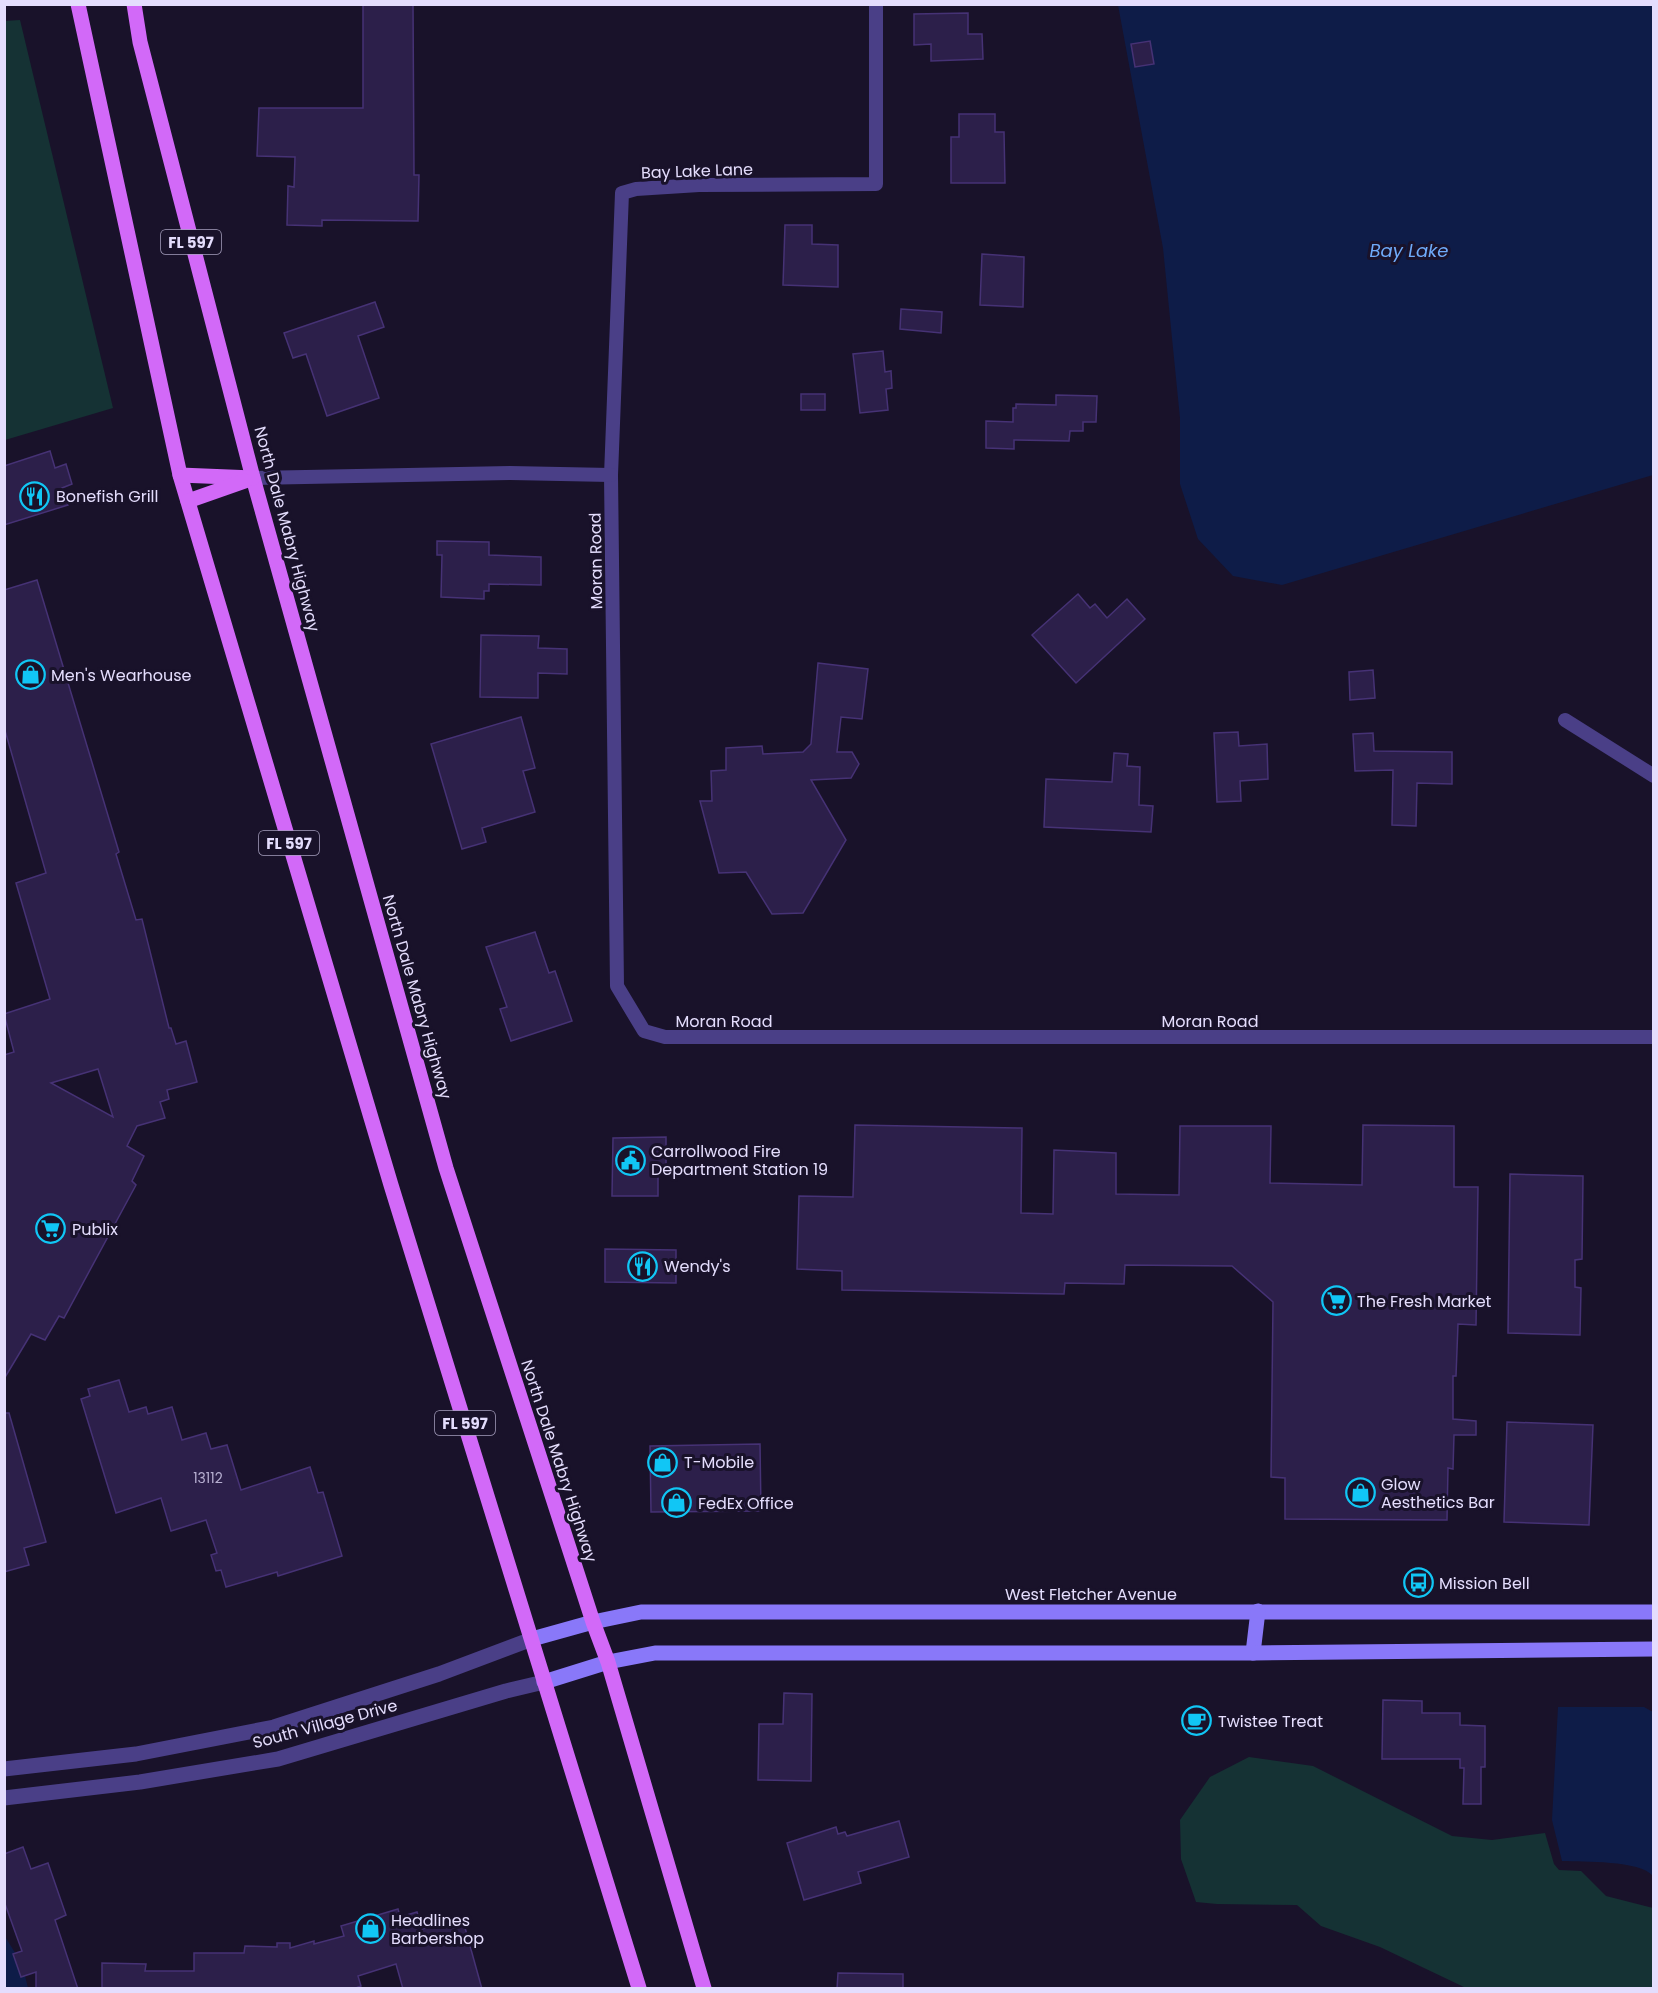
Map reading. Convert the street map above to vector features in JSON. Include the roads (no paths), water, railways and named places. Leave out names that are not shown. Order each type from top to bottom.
[{"type":"main road","name":"FL 597","points":[[78,4],[180,475],[387,1173],[639,1989]]},
{"type":"main road","name":"North Dale Mabry Highway","points":[[134,4],[143,53],[253,478],[446,1168],[608,1662],[704,1989]]},
{"type":"main road","points":[[180,475],[253,478]]},
{"type":"main road","points":[[188,501],[253,478]]},
{"type":"main road","points":[[1253,1653],[1258,1611]]},
{"type":"main road","name":"West Fletcher Avenue","points":[[532,1639],[593,1622],[641,1612],[1653,1612]]},
{"type":"main road","points":[[544,1682],[608,1662],[655,1653],[1253,1653],[1653,1648]]},
{"type":"street","name":"Bay Lake Lane","points":[[611,475],[622,193],[636,189],[699,185],[876,184],[876,4]]},
{"type":"street","points":[[253,478],[510,473],[611,475]]},
{"type":"street","name":"Moran Road","points":[[611,475],[617,986],[644,1031],[665,1037],[1653,1037]]},
{"type":"street","points":[[1565,720],[1653,776]]},
{"type":"street","name":"South Village Drive","points":[[4,1769],[136,1754],[274,1727],[440,1674],[532,1639]]},
{"type":"street","name":"South Village Drive","points":[[4,1798],[140,1782],[278,1759],[506,1691],[544,1682]]},
{"type":"water","name":"Bay Lake","points":[[1118,5],[1653,5],[1653,475],[1282,585],[1233,576],[1198,539],[1180,484],[1180,418],[1163,248]]},
{"type":"water","points":[[1558,1707],[1644,1707],[1653,1712],[1653,1876],[1646,1871],[1624,1864],[1562,1861],[1552,1820]]},
{"type":"water","points":[[4,1935],[22,1964],[28,1988],[5,1988]]},
{"type":"place","name":"Bonefish Grill","points":[[35,496]]},
{"type":"place","name":"Men's Wearhouse","points":[[30,675]]},
{"type":"place","name":"Carrollwood Fire Department Station 19","points":[[630,1160]]},
{"type":"place","name":"Publix","points":[[51,1229]]},
{"type":"place","name":"Wendy's","points":[[643,1266]]},
{"type":"place","name":"The Fresh Market","points":[[1336,1301]]},
{"type":"place","name":"T-Mobile","points":[[663,1462]]},
{"type":"place","name":"Glow Aesthetics Bar","points":[[1360,1493]]},
{"type":"place","name":"FedEx Office","points":[[677,1503]]},
{"type":"place","name":"Mission Bell","points":[[1418,1583]]},
{"type":"place","name":"Twistee Treat","points":[[1197,1721]]},
{"type":"place","name":"Headlines Barbershop","points":[[370,1929]]}]
